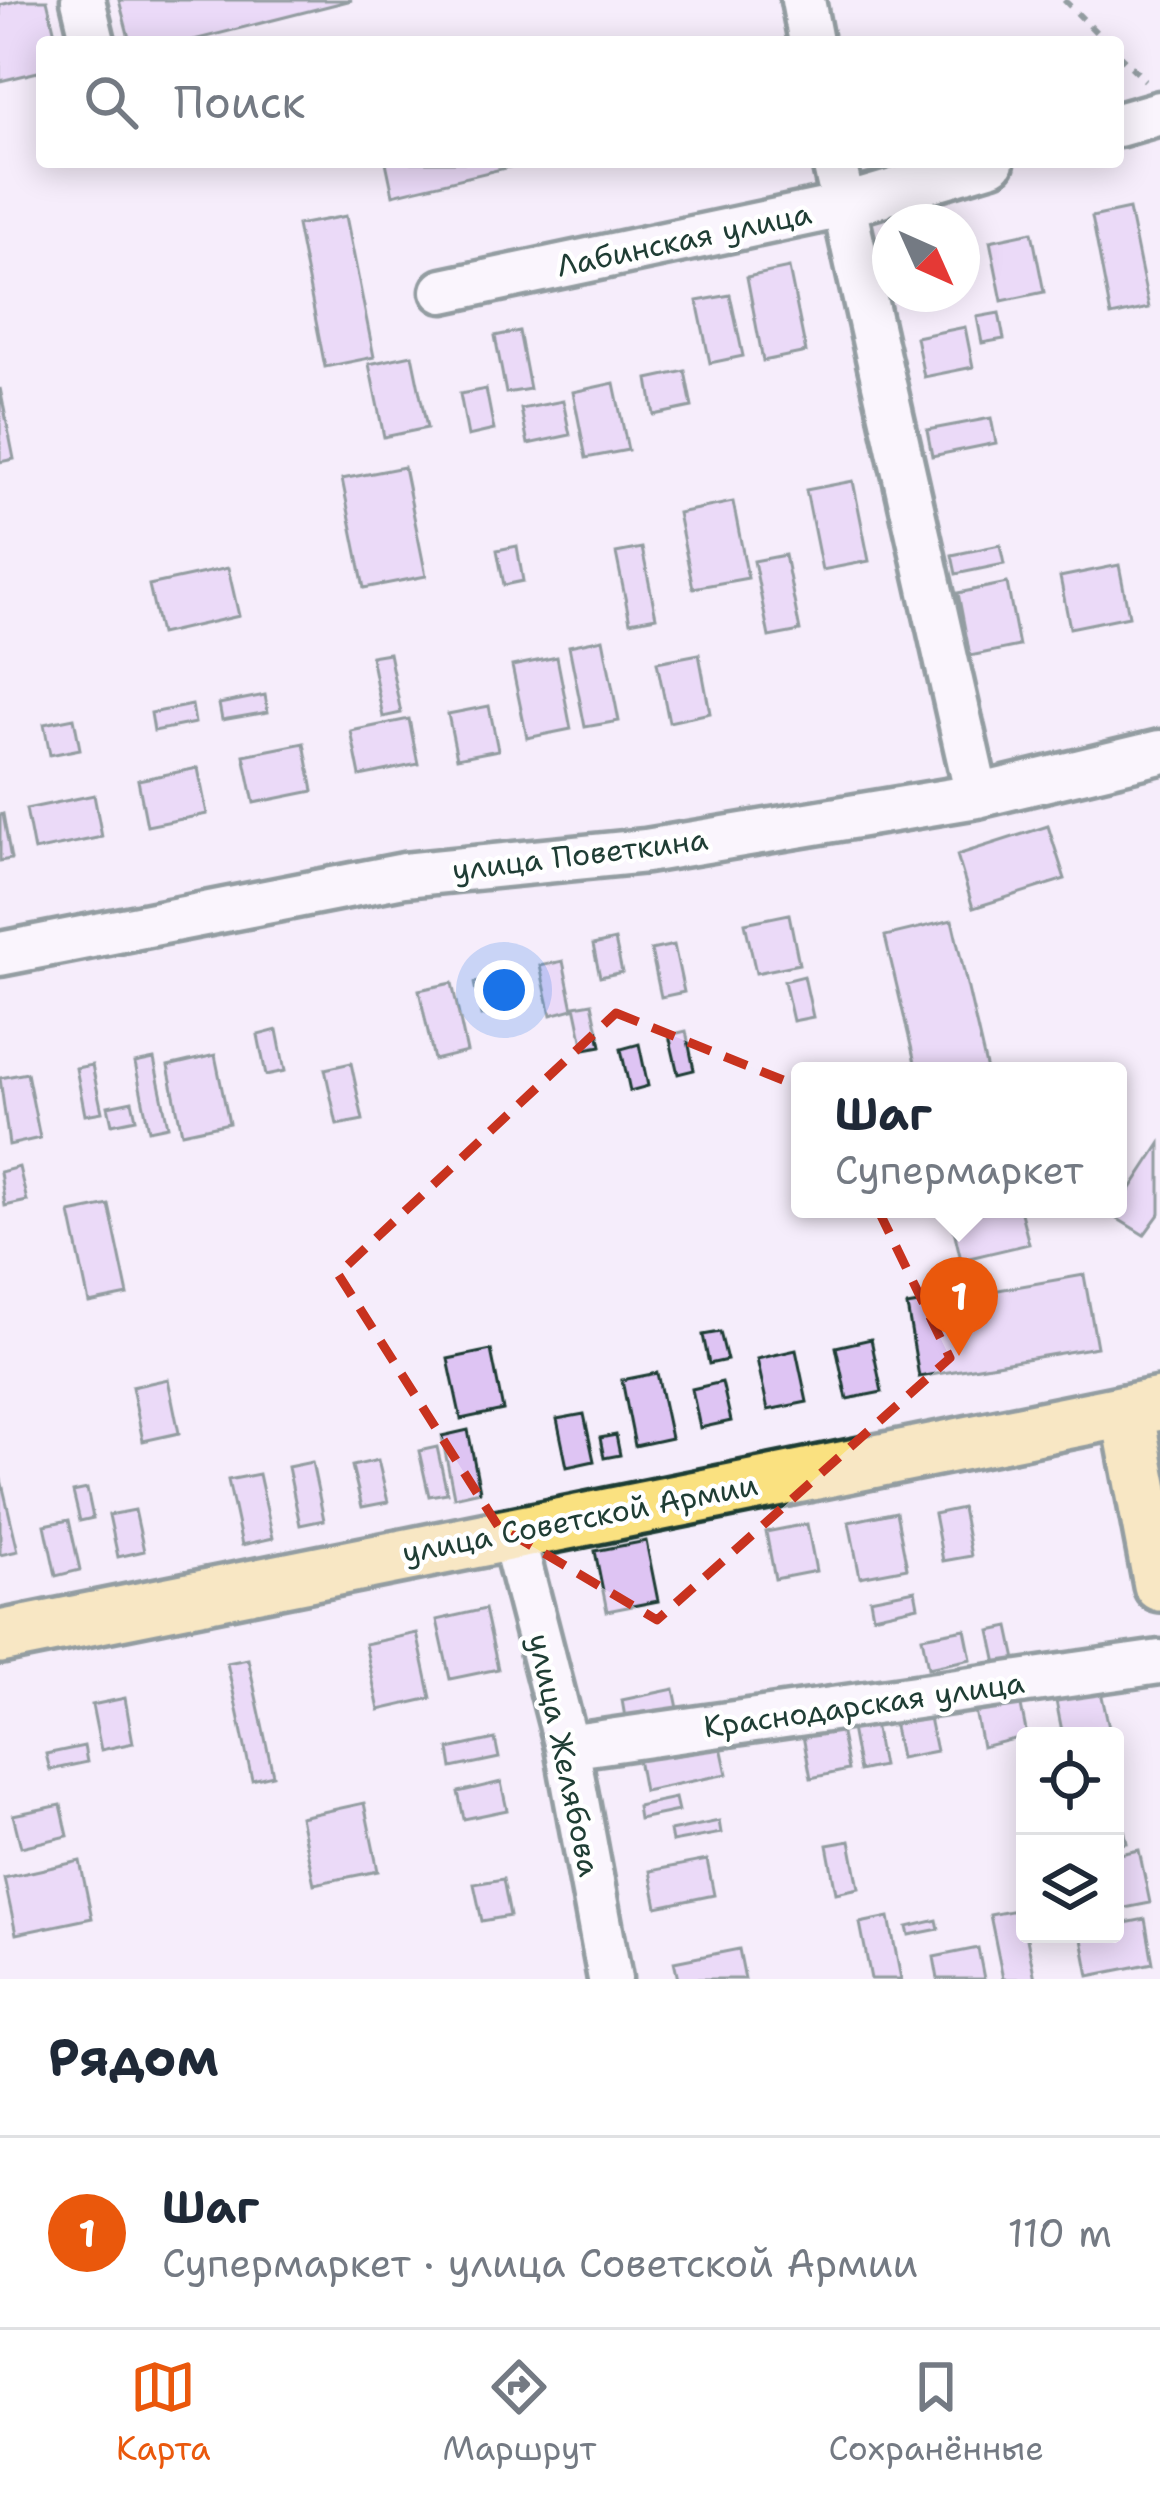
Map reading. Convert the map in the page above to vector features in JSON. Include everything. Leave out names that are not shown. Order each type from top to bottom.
[{"type":"main road","name":"улица Советской Армии","points":[[0,1637],[1143,1407]]},
{"type":"main road","points":[[1143,1407],[1160,1585]]},
{"type":"street","points":[[83,0],[92,36]]},
{"type":"street","points":[[803,0],[811,36]]},
{"type":"street","points":[[1124,123],[1160,113]]},
{"type":"street","points":[[836,168],[977,796]]},
{"type":"street","name":"Лабинская улица","points":[[443,291],[843,206],[972,168]]},
{"type":"street","name":"улица Поветкина","points":[[0,954],[404,875],[646,851],[977,796],[1160,752]]},
{"type":"street","name":"улица Желябова","points":[[512,1533],[567,1747],[610,1979]]},
{"type":"street","name":"Краснодарская улица","points":[[567,1747],[1160,1663]]},
{"type":"path","points":[[1064,0],[1100,36]]},
{"type":"path","points":[[1124,60],[1160,95]]},
{"type":"highlighted area","points":[[616,1013],[823,1096],[950,1358],[657,1620],[498,1526],[338,1274]]},
{"type":"building","points":[[47,0],[56,36],[36,36],[36,72],[0,81],[0,5]]},
{"type":"building","points":[[119,0],[352,0],[210,36],[128,36]]},
{"type":"building","points":[[387,168],[505,168],[393,195]]},
{"type":"building","points":[[1129,209],[1149,308],[1111,316],[1092,217]]},
{"type":"building","points":[[346,216],[374,357],[325,367],[297,225]]},
{"type":"building","points":[[1032,232],[1044,292],[1002,301],[990,241]]},
{"type":"building","points":[[789,268],[806,352],[763,361],[747,277]]},
{"type":"building","points":[[730,295],[743,356],[710,363],[697,301]]},
{"type":"building","points":[[999,313],[1004,339],[982,343],[977,317]]},
{"type":"building","points":[[965,327],[973,367],[924,377],[916,337]]},
{"type":"building","points":[[519,331],[530,389],[506,393],[495,336]]},
{"type":"building","points":[[412,355],[427,428],[384,437],[369,364]]},
{"type":"building","points":[[685,371],[692,407],[654,415],[648,379]]},
{"type":"building","points":[[614,383],[628,450],[586,458],[573,392]]},
{"type":"building","points":[[0,388],[14,459],[0,462]]},
{"type":"building","points":[[486,389],[494,430],[468,436],[460,394]]},
{"type":"building","points":[[563,401],[570,435],[528,444],[521,409]]},
{"type":"building","points":[[991,418],[996,443],[932,456],[927,430]]},
{"type":"building","points":[[404,467],[426,576],[364,588],[342,479]]},
{"type":"building","points":[[853,481],[869,561],[822,570],[806,490]]},
{"type":"building","points":[[733,502],[748,578],[693,588],[678,513]]},
{"type":"building","points":[[1000,545],[1004,564],[956,574],[952,555]]},
{"type":"building","points":[[517,546],[523,581],[504,585],[497,550]]},
{"type":"building","points":[[642,548],[656,617],[630,622],[616,553]]},
{"type":"building","points":[[785,555],[800,631],[769,637],[754,561]]},
{"type":"building","points":[[1119,565],[1129,616],[1070,628],[1060,577]]},
{"type":"building","points":[[228,568],[239,616],[160,634],[149,585]]},
{"type":"building","points":[[1007,583],[1019,646],[970,656],[958,593]]},
{"type":"building","points":[[603,639],[619,721],[585,727],[569,646]]},
{"type":"building","points":[[389,653],[401,713],[383,717],[371,656]]},
{"type":"building","points":[[699,654],[710,713],[669,722],[657,662]]},
{"type":"building","points":[[557,657],[571,729],[527,738],[512,666]]},
{"type":"building","points":[[265,695],[268,712],[222,720],[219,704]]},
{"type":"building","points":[[192,705],[195,723],[154,731],[151,713]]},
{"type":"building","points":[[489,706],[498,750],[457,758],[448,714]]},
{"type":"building","points":[[74,718],[80,749],[50,755],[44,724]]},
{"type":"building","points":[[409,719],[418,764],[360,776],[351,731]]},
{"type":"building","points":[[304,743],[313,791],[254,803],[244,755]]},
{"type":"building","points":[[198,768],[207,814],[147,826],[138,780]]},
{"type":"building","points":[[94,795],[102,837],[34,851],[26,809]]},
{"type":"building","points":[[0,815],[11,859],[0,861]]},
{"type":"building","points":[[1048,826],[1065,879],[973,908],[957,855]]},
{"type":"building","points":[[789,914],[799,964],[756,973],[745,923]]},
{"type":"building","points":[[952,920],[985,1062],[915,1062],[885,936]]},
{"type":"building","points":[[615,940],[622,972],[600,977],[593,945]]},
{"type":"building","points":[[674,945],[684,992],[661,997],[651,950]]},
{"type":"building","points":[[563,961],[573,1009],[551,1015],[540,966]]},
{"type":"building","points":[[507,976],[514,1009],[481,1016],[474,983]]},
{"type":"building","points":[[804,976],[813,1017],[793,1021],[784,981]]},
{"type":"building","points":[[452,983],[467,1052],[434,1060],[419,990]]},
{"type":"building","points":[[592,1003],[601,1046],[584,1049],[575,1006]]},
{"type":"building","points":[[277,1030],[285,1071],[266,1075],[258,1035]]},
{"type":"building","points":[[686,1031],[694,1070],[678,1074],[669,1035]]},
{"type":"building","points":[[639,1044],[648,1086],[630,1091],[621,1049]]},
{"type":"building","points":[[215,1055],[229,1123],[182,1133],[168,1066]]},
{"type":"building","points":[[154,1059],[168,1126],[149,1130],[135,1063]]},
{"type":"building","points":[[351,1063],[363,1120],[337,1125],[325,1069]]},
{"type":"building","points":[[92,1065],[102,1112],[85,1115],[76,1068]]},
{"type":"building","points":[[27,1073],[40,1138],[9,1145],[0,1078]]},
{"type":"building","points":[[132,1101],[136,1119],[112,1124],[108,1106]]},
{"type":"building","points":[[1160,1144],[1160,1213],[1144,1235],[1116,1218],[1127,1218],[1127,1195]]},
{"type":"building","points":[[19,1167],[27,1201],[5,1206],[0,1172]]},
{"type":"building","points":[[109,1205],[128,1295],[89,1303],[70,1213]]},
{"type":"building","points":[[951,1218],[1022,1218],[1029,1244],[961,1260]]},
{"type":"building","points":[[1084,1275],[1097,1347],[919,1377],[907,1306]]},
{"type":"building","points":[[720,1332],[727,1360],[709,1364],[703,1335]]},
{"type":"building","points":[[871,1339],[882,1392],[847,1399],[836,1347]]},
{"type":"building","points":[[491,1350],[503,1410],[461,1419],[448,1359]]},
{"type":"building","points":[[796,1350],[807,1402],[768,1410],[757,1359]]},
{"type":"building","points":[[657,1373],[671,1438],[635,1446],[622,1380]]},
{"type":"building","points":[[168,1379],[179,1433],[143,1441],[132,1387]]},
{"type":"building","points":[[722,1382],[731,1421],[700,1428],[692,1389]]},
{"type":"building","points":[[584,1414],[594,1461],[567,1467],[557,1419]]},
{"type":"building","points":[[468,1430],[480,1491],[454,1497],[442,1436]]},
{"type":"building","points":[[616,1435],[620,1455],[604,1458],[600,1438]]},
{"type":"building","points":[[437,1447],[447,1493],[429,1496],[419,1451]]},
{"type":"building","points":[[378,1460],[388,1502],[362,1507],[352,1466]]},
{"type":"building","points":[[312,1462],[324,1520],[300,1525],[288,1467]]},
{"type":"building","points":[[259,1474],[273,1538],[242,1545],[228,1480]]},
{"type":"building","points":[[0,1475],[18,1551],[0,1555]]},
{"type":"building","points":[[87,1489],[93,1518],[80,1521],[73,1492]]},
{"type":"building","points":[[962,1508],[971,1556],[943,1561],[934,1514]]},
{"type":"building","points":[[135,1510],[144,1551],[118,1557],[109,1515]]},
{"type":"building","points":[[896,1512],[907,1568],[860,1577],[849,1522]]},
{"type":"building","points":[[69,1520],[80,1570],[56,1576],[45,1525]]},
{"type":"building","points":[[807,1524],[816,1571],[775,1579],[766,1532]]},
{"type":"building","points":[[646,1541],[658,1601],[607,1611],[595,1551]]},
{"type":"building","points":[[915,1590],[918,1606],[873,1616],[870,1599]]},
{"type":"building","points":[[485,1609],[498,1669],[450,1679],[437,1620]]},
{"type":"building","points":[[1009,1627],[1016,1660],[997,1664],[990,1631]]},
{"type":"building","points":[[965,1629],[971,1659],[928,1668],[922,1637]]},
{"type":"building","points":[[417,1633],[431,1698],[379,1710],[365,1644]]},
{"type":"building","points":[[248,1659],[273,1775],[252,1780],[227,1663]]},
{"type":"building","points":[[1100,1687],[1109,1727],[1061,1727],[1055,1696]]},
{"type":"building","points":[[674,1689],[680,1718],[627,1729],[622,1700]]},
{"type":"building","points":[[1019,1696],[1025,1727],[1016,1727],[1016,1739],[982,1747],[974,1705]]},
{"type":"building","points":[[125,1698],[133,1743],[101,1750],[92,1705]]},
{"type":"building","points":[[928,1713],[936,1751],[900,1758],[893,1721]]},
{"type":"building","points":[[873,1719],[882,1766],[859,1771],[850,1723]]},
{"type":"building","points":[[840,1729],[848,1770],[811,1778],[803,1736]]},
{"type":"building","points":[[495,1739],[499,1758],[452,1768],[449,1749]]},
{"type":"building","points":[[720,1742],[727,1774],[644,1791],[638,1759]]},
{"type":"building","points":[[84,1746],[87,1762],[50,1770],[46,1754]]},
{"type":"building","points":[[501,1782],[507,1810],[464,1819],[458,1792]]},
{"type":"building","points":[[675,1798],[678,1811],[639,1819],[637,1806]]},
{"type":"building","points":[[364,1803],[378,1871],[314,1884],[300,1817]]},
{"type":"building","points":[[61,1805],[68,1836],[21,1847],[13,1815]]},
{"type":"building","points":[[719,1821],[721,1833],[672,1842],[670,1831]]},
{"type":"building","points":[[850,1841],[859,1888],[836,1893],[827,1845]]},
{"type":"building","points":[[1139,1850],[1150,1903],[1124,1908],[1124,1853]]},
{"type":"building","points":[[707,1860],[714,1895],[657,1907],[650,1871]]},
{"type":"building","points":[[80,1861],[92,1918],[16,1934],[4,1878]]},
{"type":"building","points":[[503,1879],[510,1916],[482,1921],[474,1884]]},
{"type":"building","points":[[1016,1910],[1016,1943],[1028,1943],[1035,1979],[1003,1979],[990,1915]]},
{"type":"building","points":[[889,1917],[901,1979],[871,1979],[860,1923]]},
{"type":"building","points":[[1145,1919],[1153,1963],[1089,1976],[1083,1943],[1124,1943],[1124,1923]]},
{"type":"building","points":[[937,1920],[939,1929],[909,1935],[907,1927]]},
{"type":"building","points":[[978,1948],[984,1979],[938,1979],[934,1957]]},
{"type":"building","points":[[739,1949],[745,1979],[678,1979],[674,1962]]},
{"type":"place","name":"Шаг","points":[[959,1356]]}]
